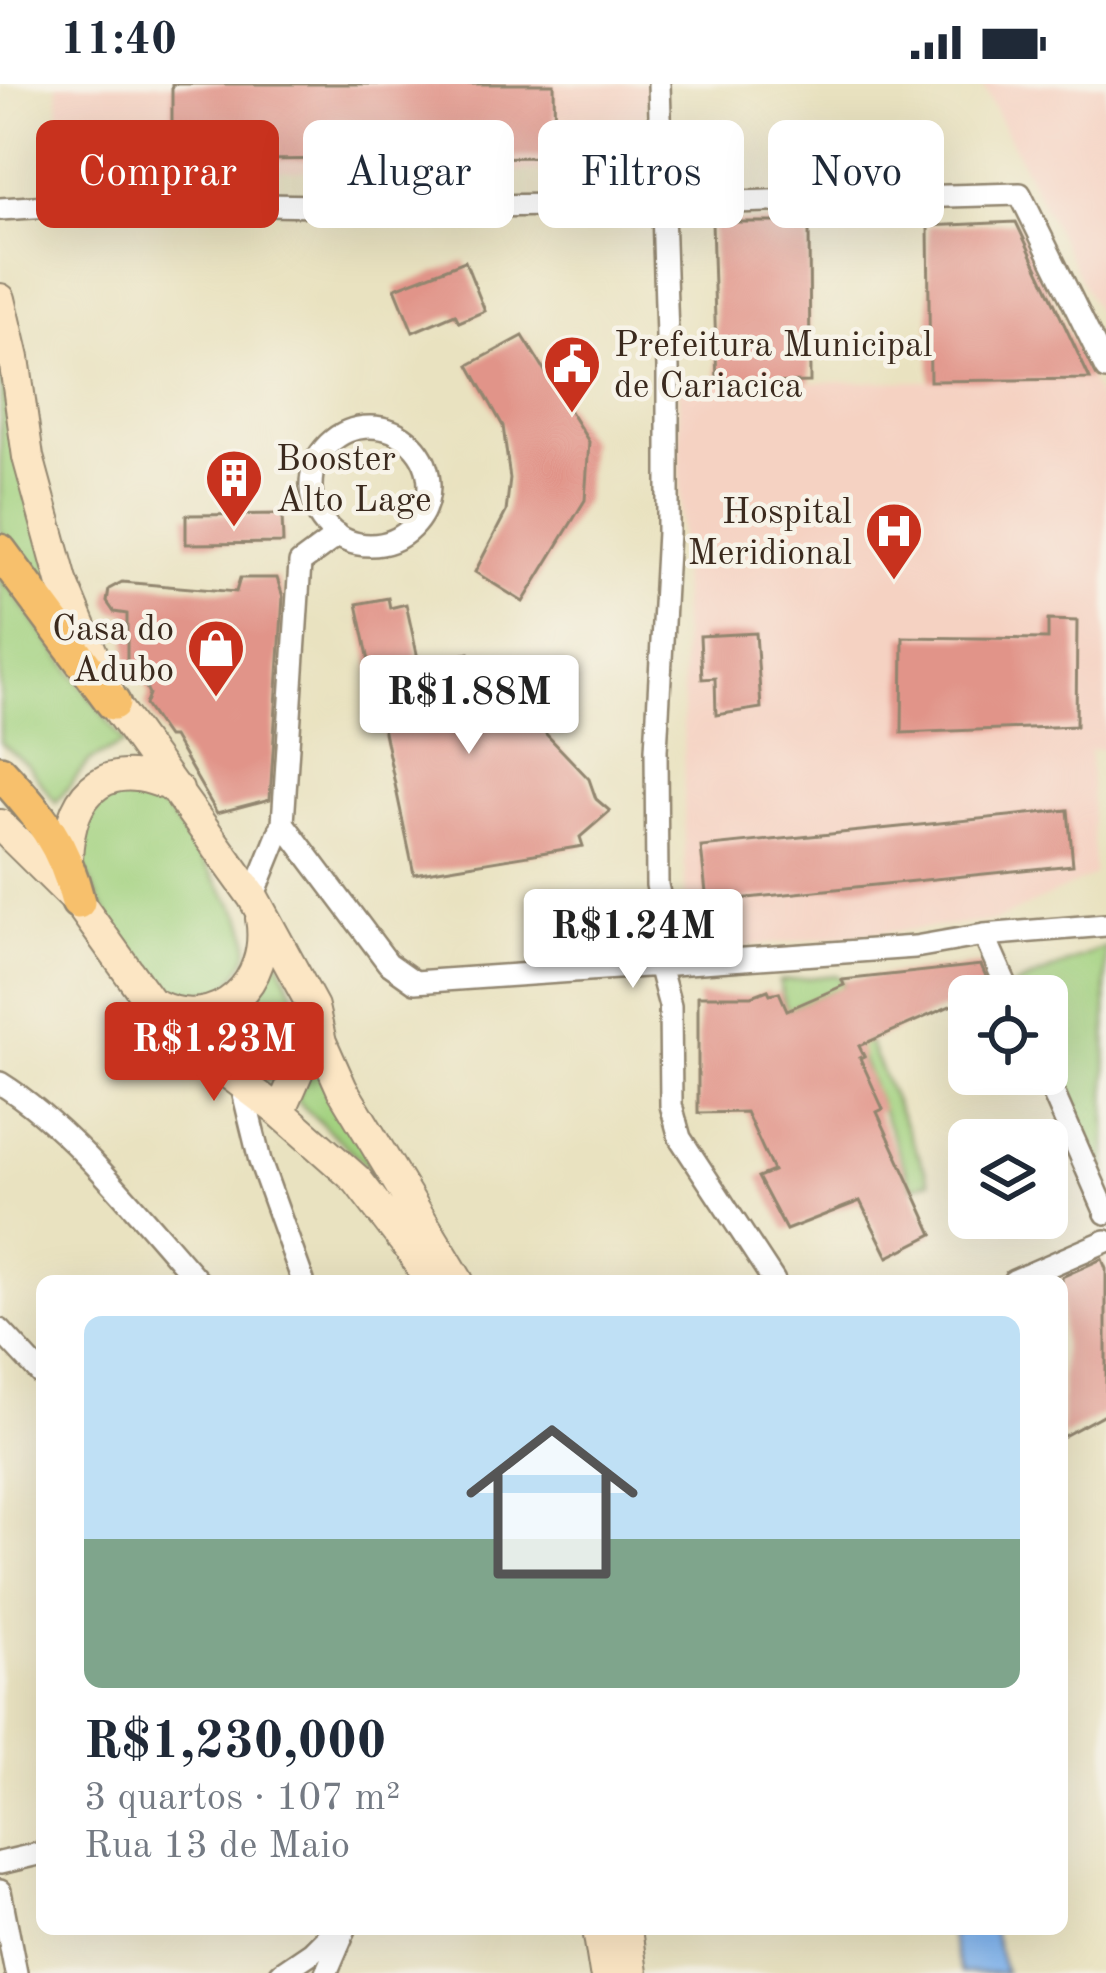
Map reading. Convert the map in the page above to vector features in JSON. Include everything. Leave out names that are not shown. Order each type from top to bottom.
[{"type":"main road","points":[[0,299],[28,457],[62,581],[113,703]]},
{"type":"main road","points":[[0,551],[253,897],[313,1007],[342,1089],[454,1275]]},
{"type":"main road","points":[[0,772],[68,859]]},
{"type":"main road","points":[[78,902],[68,859],[74,811],[96,785],[112,776],[130,774],[178,790]]},
{"type":"main road","points":[[0,825],[78,902],[150,1002],[200,1052],[280,1112],[357,1180],[426,1275]]},
{"type":"main road","points":[[150,1002],[170,1012],[197,1015],[235,999],[248,984],[261,952],[263,933],[253,897]]},
{"type":"main road","points":[[280,1112],[308,1048],[313,1007]]},
{"type":"main road","points":[[600,1935],[609,1971]]},
{"type":"main road","points":[[609,1971],[624,1935]]},
{"type":"street","points":[[658,84],[659,120]]},
{"type":"street","points":[[744,203],[1020,194],[1106,369]]},
{"type":"street","points":[[0,208],[116,202],[538,206]]},
{"type":"street","points":[[653,966],[670,956],[674,946],[657,885],[656,750],[668,532],[664,228]]},
{"type":"street","points":[[355,428],[391,430],[419,453],[429,482],[425,506],[416,522],[385,542],[367,544],[338,536],[320,518],[313,501],[315,465],[338,436],[355,428]]},
{"type":"street","points":[[253,897],[283,823],[300,563],[338,536]]},
{"type":"street","points":[[283,823],[388,963],[415,982],[914,946],[1106,925]]},
{"type":"street","points":[[605,970],[624,951],[657,885]]},
{"type":"street","points":[[631,932],[646,920],[666,925]]},
{"type":"street","points":[[631,932],[631,955],[653,966],[670,1006],[671,1105],[680,1138],[770,1275]]},
{"type":"street","points":[[984,935],[1002,975]]},
{"type":"street","points":[[0,1083],[96,1168],[193,1275]]},
{"type":"street","points":[[241,1083],[260,1162],[301,1275]]},
{"type":"street","points":[[1054,1095],[1106,1214]]},
{"type":"street","points":[[1027,1275],[1106,1240]]},
{"type":"street","points":[[2,1333],[36,1353]]},
{"type":"street","points":[[2,1333],[36,1369]]},
{"type":"street","points":[[0,1862],[36,1854]]},
{"type":"street","points":[[0,1891],[16,1973]]},
{"type":"street","points":[[281,1973],[329,1935]]},
{"type":"street","points":[[326,1973],[342,1935]]},
{"type":"shaded area","points":[[57,84],[647,84],[646,120],[538,120],[538,172],[514,172],[514,120],[303,120],[303,171],[279,171],[279,120],[60,120]]},
{"type":"shaded area","points":[[982,84],[1106,84],[1106,330]]},
{"type":"shaded area","name":"Hospital Meridional","points":[[1090,379],[1106,415],[1106,749],[1090,750],[1094,875],[995,921],[686,953],[679,384]]},
{"type":"green space","points":[[1,370],[64,618],[0,530]]},
{"type":"green space","points":[[0,575],[124,743],[88,762],[56,803],[27,764],[0,742]]},
{"type":"green space","points":[[120,793],[145,796],[166,809],[243,919],[247,952],[219,996],[177,1000],[160,990],[131,954],[91,882],[76,847],[97,803]]},
{"type":"green space","points":[[646,921],[660,923],[669,931],[669,956],[635,960],[630,938]]},
{"type":"green space","points":[[272,947],[299,1016],[292,1044],[268,1081],[204,1021]]},
{"type":"green space","points":[[1106,947],[1106,1196],[1061,1095],[1068,1095],[1068,975],[1040,975]]},
{"type":"green space","points":[[836,975],[930,1181],[913,1187],[834,990],[787,1010],[779,981]]},
{"type":"green space","points":[[313,1061],[395,1191],[296,1100]]},
{"type":"water","points":[[950,1935],[994,1935],[1005,1973],[961,1973]]},
{"type":"building","points":[[172,84],[554,84],[554,120],[538,120],[538,157],[514,157],[514,120],[303,120],[303,160],[279,160],[279,120],[172,120]]},
{"type":"building","points":[[768,222],[768,228],[809,228],[810,382],[717,384],[712,228]]},
{"type":"building","points":[[1016,222],[1090,379],[930,381],[928,228]]},
{"type":"building","points":[[465,261],[485,311],[459,322],[455,314],[413,332],[395,288]]},
{"type":"building","points":[[523,336],[589,442],[585,500],[523,602],[475,572],[506,512],[510,479],[503,426],[469,365]]},
{"type":"building","name":"Booster Alto Lage","points":[[282,514],[283,543],[186,544],[186,515]]},
{"type":"building","name":"Casa do Adubo","points":[[240,578],[277,578],[283,597],[270,799],[217,813],[173,737],[167,737],[145,705],[149,694],[142,678],[127,674],[127,614],[114,612],[107,602],[109,589],[122,582],[236,592]]},
{"type":"building","points":[[388,598],[390,608],[406,604],[419,663],[469,653],[470,664],[487,662],[491,692],[502,681],[589,779],[596,799],[610,811],[580,837],[583,846],[414,874],[357,604]]},
{"type":"building","points":[[1048,620],[1077,621],[1076,726],[902,733],[903,637],[1048,639]]},
{"type":"building","points":[[756,633],[761,708],[716,715],[715,678],[702,679],[700,636]]},
{"type":"building","points":[[1068,810],[1073,865],[707,902],[701,847]]},
{"type":"building","points":[[981,965],[985,975],[948,975],[948,1007],[859,1046],[883,1109],[877,1112],[933,1234],[888,1257],[860,1201],[786,1230],[758,1177],[773,1171],[746,1112],[698,1113],[698,996],[752,996],[768,990],[779,992],[787,1010],[844,985],[842,980]]},
{"type":"building","points":[[1102,1259],[1106,1269],[1106,1413],[1068,1434],[1068,1275]]},
{"type":"place","name":"Prefeitura Municipal de Cariacica","points":[[572,415]]},
{"type":"place","name":"Booster Alto Lage","points":[[234,529]]},
{"type":"place","name":"Hospital Meridional","points":[[894,582]]},
{"type":"place","name":"Casa do Adubo","points":[[216,699]]}]
